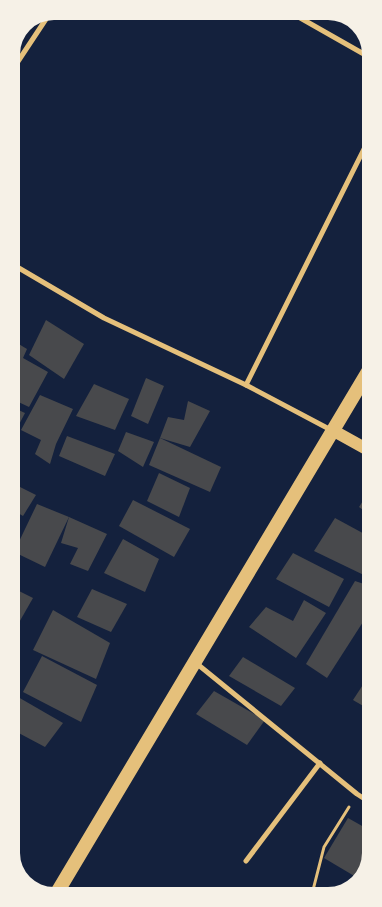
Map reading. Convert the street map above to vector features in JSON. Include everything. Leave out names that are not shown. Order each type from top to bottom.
[{"type":"highway","points":[[60,887],[362,384]]},
{"type":"main road","points":[[334,431],[362,447]]},
{"type":"street","points":[[304,20],[362,53]]},
{"type":"street","points":[[20,58],[44,22]]},
{"type":"street","points":[[246,385],[362,153]]},
{"type":"street","points":[[20,269],[104,318],[246,385],[334,431]]},
{"type":"street","points":[[196,663],[362,797]]},
{"type":"street","points":[[246,861],[320,763]]},
{"type":"path","points":[[314,887],[324,846],[357,794]]},
{"type":"building","points":[[46,320],[84,344],[64,379],[29,355]]},
{"type":"building","points":[[20,345],[27,349],[23,358],[48,372],[29,407],[20,403]]},
{"type":"building","points":[[146,378],[164,386],[148,424],[131,416]]},
{"type":"building","points":[[94,384],[129,399],[115,430],[76,416]]},
{"type":"building","points":[[40,395],[73,409],[56,444],[50,464],[35,454],[41,440],[21,430]]},
{"type":"building","points":[[188,401],[210,411],[190,447],[160,438],[168,417],[184,420]]},
{"type":"building","points":[[20,411],[25,413],[20,423]]},
{"type":"building","points":[[126,432],[154,442],[143,467],[118,451]]},
{"type":"building","points":[[67,436],[115,454],[105,476],[59,456]]},
{"type":"building","points":[[160,438],[221,467],[210,492],[149,465]]},
{"type":"building","points":[[159,473],[190,488],[179,517],[147,501]]},
{"type":"building","points":[[20,487],[36,495],[23,516],[20,514]]},
{"type":"building","points":[[133,500],[190,529],[174,557],[119,526]]},
{"type":"building","points":[[37,504],[69,517],[45,567],[20,555],[20,539]]},
{"type":"building","points":[[69,517],[107,534],[88,571],[70,564],[78,548],[61,543]]},
{"type":"building","points":[[335,518],[362,533],[362,574],[314,551]]},
{"type":"building","points":[[123,539],[159,559],[145,592],[104,573]]},
{"type":"building","points":[[293,553],[344,579],[329,607],[276,579]]},
{"type":"building","points":[[355,581],[362,583],[362,623],[327,678],[306,664]]},
{"type":"building","points":[[92,589],[127,604],[111,632],[77,617]]},
{"type":"building","points":[[20,592],[33,598],[20,621]]},
{"type":"building","points":[[304,600],[326,613],[296,658],[249,627],[266,607],[293,621]]},
{"type":"building","points":[[53,610],[110,643],[96,679],[33,650]]},
{"type":"building","points":[[42,656],[97,685],[81,722],[23,692]]},
{"type":"building","points":[[243,657],[295,688],[281,706],[229,676]]},
{"type":"building","points":[[362,686],[362,705],[353,700]]},
{"type":"building","points":[[214,691],[265,720],[247,745],[196,714]]},
{"type":"building","points":[[20,698],[63,723],[45,747],[20,734]]},
{"type":"building","points":[[348,818],[362,826],[361,862],[353,876],[324,858]]}]
